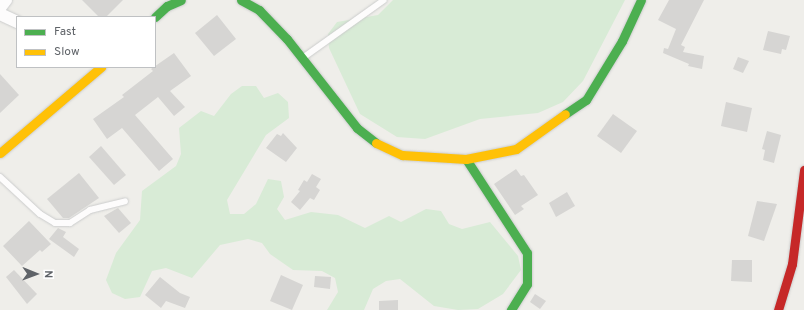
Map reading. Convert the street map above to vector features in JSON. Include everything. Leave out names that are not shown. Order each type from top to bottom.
[{"type":"street","points":[[0,8],[6,0]]},
{"type":"street","points":[[156,16],[167,6],[181,0]]},
{"type":"street","points":[[241,0],[259,10],[303,58],[357,128],[373,141],[402,155],[466,159],[516,148],[586,100],[622,41],[641,0]]},
{"type":"street","points":[[0,14],[16,22]]},
{"type":"street","points":[[0,153],[100,68]]},
{"type":"street","points":[[466,159],[527,253],[529,267],[527,284],[510,310]]},
{"type":"street","points":[[778,310],[792,264],[804,170]]},
{"type":"lane","points":[[303,58],[384,0]]},
{"type":"lane","points":[[0,176],[44,218],[55,223],[70,223],[90,210],[126,201]]},
{"type":"green space","points":[[393,0],[625,0],[583,81],[563,102],[538,113],[480,119],[425,139],[397,137],[360,114],[329,48],[328,34],[337,22],[378,15]]},
{"type":"green space","points":[[242,86],[256,86],[264,98],[278,93],[288,102],[289,118],[266,135],[227,200],[230,214],[244,214],[256,204],[268,179],[281,181],[284,197],[277,209],[285,220],[311,212],[338,215],[365,228],[389,216],[401,222],[426,209],[441,211],[449,224],[462,229],[490,222],[518,256],[521,270],[503,294],[478,309],[458,310],[434,306],[400,279],[386,281],[373,289],[364,310],[327,310],[338,292],[335,278],[322,271],[293,270],[270,254],[262,243],[248,239],[220,245],[192,278],[166,268],[152,271],[140,297],[125,299],[112,293],[106,280],[116,253],[140,220],[142,191],[176,166],[181,154],[179,128],[201,111],[214,116],[231,94]]},
{"type":"building","points":[[82,0],[123,0],[107,16],[98,16]]},
{"type":"building","points":[[669,0],[704,0],[681,45],[685,47],[683,52],[704,56],[702,69],[688,66],[689,64],[663,53],[664,48],[668,49],[676,29],[658,20]]},
{"type":"building","points":[[217,15],[236,39],[214,56],[195,33]]},
{"type":"building","points":[[768,31],[790,36],[786,50],[782,49],[781,54],[763,50]]},
{"type":"building","points":[[174,53],[191,76],[170,91],[185,107],[174,116],[158,97],[135,115],[173,159],[159,171],[122,128],[107,139],[93,119],[124,97],[122,95],[153,71],[151,69],[156,68],[156,66]]},
{"type":"building","points":[[738,57],[749,61],[743,73],[733,69]]},
{"type":"building","points":[[0,74],[19,95],[0,113]]},
{"type":"building","points":[[726,102],[752,108],[747,132],[721,126]]},
{"type":"building","points":[[613,114],[637,131],[621,153],[597,136]]},
{"type":"building","points":[[767,131],[781,135],[774,163],[763,160],[765,150],[762,149]]},
{"type":"building","points":[[283,133],[297,148],[286,162],[266,148],[277,134],[281,136]]},
{"type":"building","points":[[101,146],[126,175],[114,185],[89,157]]},
{"type":"building","points":[[516,169],[521,176],[524,175],[538,195],[521,206],[524,209],[515,215],[494,184]]},
{"type":"building","points":[[79,173],[99,198],[69,218],[63,218],[47,199]]},
{"type":"building","points":[[312,174],[321,179],[316,187],[320,190],[314,200],[310,198],[300,210],[291,202],[300,191],[298,190],[304,180],[307,182]]},
{"type":"building","points":[[567,192],[575,206],[556,217],[549,203]]},
{"type":"building","points":[[757,201],[777,204],[764,241],[748,236]]},
{"type":"building","points":[[118,208],[131,223],[119,233],[104,216]]},
{"type":"building","points":[[29,221],[51,244],[42,252],[40,250],[22,266],[3,246]]},
{"type":"building","points":[[58,228],[66,232],[63,237],[79,249],[74,257],[49,239]]},
{"type":"building","points":[[732,260],[752,260],[752,282],[731,281]]},
{"type":"building","points":[[14,270],[37,294],[27,304],[6,277]]},
{"type":"building","points":[[281,275],[303,285],[292,310],[270,301]]},
{"type":"building","points":[[315,276],[331,277],[330,289],[314,287]]},
{"type":"building","points":[[160,277],[180,293],[190,297],[185,308],[166,301],[161,308],[145,295]]},
{"type":"building","points":[[535,294],[546,301],[540,309],[530,302]]},
{"type":"building","points":[[398,300],[398,310],[379,310],[379,301]]},
{"type":"traffic: fast","points":[[156,16],[167,6],[181,0]]},
{"type":"traffic: fast","points":[[241,0],[259,10],[287,39],[357,128],[376,143]]},
{"type":"traffic: fast","points":[[565,114],[586,100],[622,41],[641,0]]},
{"type":"traffic: fast","points":[[466,159],[527,253],[527,284],[511,310]]},
{"type":"traffic: slow","points":[[0,153],[100,68]]},
{"type":"traffic: slow","points":[[376,143],[402,155],[466,159],[516,149],[565,114]]},
{"type":"traffic: jam","points":[[778,310],[792,264],[804,170]]}]
